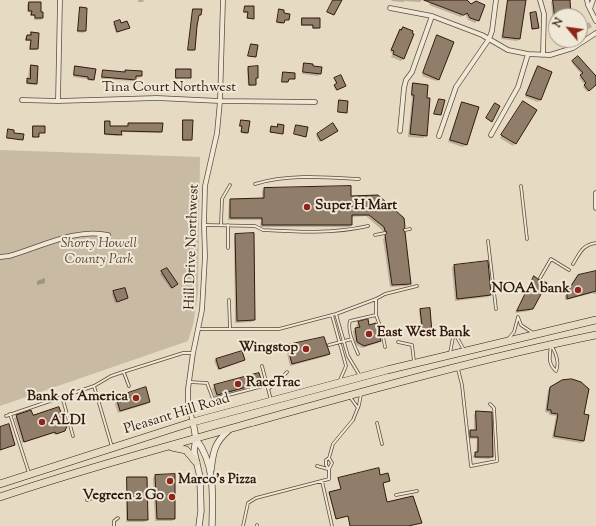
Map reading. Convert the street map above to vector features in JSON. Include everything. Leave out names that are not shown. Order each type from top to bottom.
[{"type":"highway","name":"Pleasant Hill Road","points":[[0,484],[193,422],[414,363],[596,320]]},
{"type":"highway","name":"Pleasant Hill Road","points":[[0,497],[62,476],[349,395],[457,367],[594,336]]},
{"type":"highway","points":[[167,447],[186,450],[196,462]]},
{"type":"street","points":[[58,101],[60,0]]},
{"type":"street","name":"Hill Drive Northwest","points":[[193,422],[188,404],[189,382],[193,353],[202,310],[205,256],[205,186],[217,133],[220,101],[222,0]]},
{"type":"street","points":[[439,136],[456,87],[492,31],[496,0]]},
{"type":"street","points":[[540,0],[544,14],[543,55]]},
{"type":"street","points":[[587,0],[596,21]]},
{"type":"street","points":[[590,9],[593,0]]},
{"type":"street","points":[[390,8],[432,16],[482,35],[508,50],[528,54],[550,55],[573,48],[596,33]]},
{"type":"street","points":[[400,131],[406,80],[412,72],[432,16]]},
{"type":"street","points":[[491,135],[518,87],[528,54]]},
{"type":"street","name":"Tina Court Northwest","points":[[22,100],[58,101],[157,98],[220,101],[315,102]]},
{"type":"street","points":[[596,193],[596,208]]},
{"type":"street","points":[[0,257],[15,255],[70,236],[86,233],[108,235]]},
{"type":"street","points":[[193,422],[196,439],[194,451],[200,484],[201,510],[199,526]]},
{"type":"street","points":[[212,526],[213,500],[211,472],[213,456],[217,442],[231,429]]},
{"type":"street","points":[[196,439],[203,448],[211,472]]},
{"type":"lane","points":[[255,184],[266,180],[288,178],[359,179]]},
{"type":"lane","points":[[221,225],[222,199],[230,185]]},
{"type":"lane","points":[[521,186],[527,239]]},
{"type":"lane","points":[[204,225],[255,226],[262,230],[322,232],[345,231],[368,226]]},
{"type":"lane","points":[[228,225],[228,248]]},
{"type":"lane","points":[[405,230],[410,229]]},
{"type":"lane","points":[[375,235],[385,233]]},
{"type":"lane","points":[[488,241],[496,309]]},
{"type":"lane","points":[[573,264],[583,248],[588,244],[596,243]]},
{"type":"lane","points":[[540,278],[551,259],[569,270]]},
{"type":"lane","points":[[199,329],[279,329],[336,314],[376,299],[385,294],[417,286]]},
{"type":"lane","points":[[376,299],[376,316],[382,331],[384,346]]},
{"type":"lane","points":[[229,300],[230,329]]},
{"type":"lane","points":[[336,314],[348,356],[360,377]]},
{"type":"lane","points":[[332,315],[346,366],[338,383]]},
{"type":"lane","points":[[358,354],[352,339],[349,324],[350,321],[376,316]]},
{"type":"lane","points":[[508,341],[514,332],[518,317],[521,325],[534,334]]},
{"type":"lane","points":[[449,355],[454,332],[464,351]]},
{"type":"lane","points":[[329,345],[352,339]]},
{"type":"lane","points":[[398,342],[412,344],[414,363]]},
{"type":"lane","points":[[551,345],[556,355],[558,366],[556,371],[551,367],[549,357],[551,345]]},
{"type":"lane","points":[[6,416],[94,386],[111,376],[183,353],[193,353]]},
{"type":"lane","points":[[262,366],[272,401]]},
{"type":"lane","points":[[457,367],[462,385],[471,466],[497,461],[494,408],[490,404]]},
{"type":"lane","points":[[123,372],[129,386]]},
{"type":"lane","points":[[268,389],[278,382],[287,372]]},
{"type":"lane","points":[[189,382],[207,383],[213,400],[267,385]]},
{"type":"lane","points":[[94,386],[112,448]]},
{"type":"lane","points":[[329,469],[326,465],[326,460],[329,458],[333,444],[353,420],[358,408],[361,392]]},
{"type":"lane","points":[[349,395],[358,408]]},
{"type":"lane","points":[[62,396],[73,436]]},
{"type":"lane","points":[[10,414],[29,474]]},
{"type":"lane","points":[[376,422],[382,444]]},
{"type":"lane","points":[[243,526],[248,503],[256,498],[329,479],[329,469],[332,463],[329,458]]},
{"type":"lane","points":[[317,466],[329,469]]},
{"type":"lane","points":[[322,481],[332,526]]},
{"type":"lane","points":[[396,495],[417,491]]},
{"type":"lane","points":[[87,500],[104,494]]},
{"type":"lane","points":[[114,526],[114,521],[118,518]]},
{"type":"green space","name":"Shorty Howell County Park","points":[[0,150],[200,157],[198,293],[193,325],[188,341],[0,406]]},
{"type":"building","points":[[333,0],[342,0],[334,15],[327,12]]},
{"type":"building","points":[[424,0],[467,0],[471,4],[476,1],[485,5],[479,21],[470,18],[467,13],[464,15]]},
{"type":"building","points":[[508,0],[526,0],[520,39],[503,37]]},
{"type":"building","points":[[553,0],[570,0],[570,8],[554,8]]},
{"type":"building","points":[[29,2],[41,2],[41,12],[43,12],[43,18],[35,18],[35,15],[31,15],[32,11],[29,11]]},
{"type":"building","points":[[245,6],[254,6],[254,19],[247,18],[248,12],[244,12]]},
{"type":"building","points":[[80,7],[87,8],[86,31],[78,31]]},
{"type":"building","points":[[193,9],[202,9],[197,26],[195,50],[188,50]]},
{"type":"building","points":[[279,9],[284,10],[284,13],[290,14],[289,20],[285,20],[284,23],[277,22]]},
{"type":"building","points":[[536,12],[539,28],[532,29],[530,13]]},
{"type":"building","points":[[302,18],[320,18],[320,28],[313,28],[313,25],[302,25]]},
{"type":"building","points":[[120,20],[121,23],[127,21],[130,28],[117,32],[114,22]]},
{"type":"building","points":[[403,27],[413,31],[412,33],[414,34],[404,59],[393,54],[394,51],[391,50],[400,29],[401,30]]},
{"type":"building","points":[[31,32],[39,33],[38,49],[30,49],[31,40],[26,40],[27,35],[31,35]]},
{"type":"building","points":[[437,35],[454,42],[439,80],[423,73]]},
{"type":"building","points":[[251,44],[258,45],[256,57],[248,56]]},
{"type":"building","points":[[578,56],[596,76],[596,85],[589,91],[584,85],[586,83],[580,75],[583,73],[572,61]]},
{"type":"building","points":[[304,63],[322,67],[321,74],[303,72]]},
{"type":"building","points":[[31,65],[38,66],[37,84],[27,83],[27,78],[30,79]]},
{"type":"building","points":[[75,66],[96,69],[94,80],[88,79],[88,77],[74,75]]},
{"type":"building","points":[[258,66],[258,78],[256,78],[256,85],[249,85],[248,67]]},
{"type":"building","points":[[538,66],[552,72],[541,100],[526,95]]},
{"type":"building","points":[[176,69],[191,69],[191,78],[176,78]]},
{"type":"building","points":[[103,70],[125,72],[125,70],[142,71],[142,76],[136,76],[136,80],[102,77]]},
{"type":"building","points":[[283,72],[295,73],[295,79],[289,79],[288,82],[282,82]]},
{"type":"building","points":[[341,75],[346,86],[337,90],[334,85],[337,83],[334,78]]},
{"type":"building","points":[[413,83],[428,85],[427,98],[430,98],[427,136],[410,134],[414,95],[412,95]]},
{"type":"building","points":[[439,99],[445,100],[441,115],[434,114]]},
{"type":"building","points":[[339,100],[348,101],[347,113],[338,112]]},
{"type":"building","points":[[523,101],[537,110],[516,144],[501,135]]},
{"type":"building","points":[[462,102],[479,107],[467,145],[450,140]]},
{"type":"building","points":[[495,103],[500,106],[492,122],[486,118]]},
{"type":"building","points":[[183,120],[193,120],[192,140],[183,140]]},
{"type":"building","points":[[241,120],[250,121],[248,133],[241,132]]},
{"type":"building","points":[[105,121],[110,121],[110,126],[128,126],[128,123],[163,123],[162,132],[121,131],[122,135],[105,134]]},
{"type":"building","points":[[333,123],[338,131],[321,141],[317,134]]},
{"type":"building","points":[[278,124],[284,125],[283,134],[270,132],[271,126],[277,127]]},
{"type":"building","points":[[296,125],[308,127],[306,137],[294,134]]},
{"type":"building","points":[[33,126],[45,126],[45,133],[39,133],[39,137],[33,137]]},
{"type":"building","points":[[8,129],[14,130],[14,133],[24,134],[23,140],[7,138]]},
{"type":"building","points":[[351,186],[351,196],[378,195],[404,218],[405,227],[403,230],[405,232],[411,284],[392,285],[385,235],[387,232],[385,231],[384,227],[369,215],[352,215],[352,225],[262,225],[262,218],[230,218],[230,199],[264,198],[264,188]]},
{"type":"building","points":[[254,233],[255,320],[237,321],[235,234]]},
{"type":"building","points":[[488,261],[491,295],[457,299],[454,265]]},
{"type":"building","points":[[167,268],[178,284],[172,288],[161,271]]},
{"type":"building","points":[[596,271],[596,291],[567,299],[567,292],[578,275]]},
{"type":"building","points":[[534,276],[547,283],[533,309],[517,311]]},
{"type":"building","points":[[125,288],[128,298],[117,302],[113,291]]},
{"type":"building","points":[[430,308],[432,333],[423,334],[420,309]]},
{"type":"building","name":"East West Bank","points":[[368,319],[369,325],[376,323],[381,341],[364,346],[357,342],[355,328],[360,327],[358,322]]},
{"type":"building","points":[[324,337],[330,354],[292,364],[287,345]]},
{"type":"building","points":[[242,351],[245,360],[219,369],[216,359]]},
{"type":"building","name":"RaceTrac","points":[[259,373],[262,383],[217,395],[214,385]]},
{"type":"building","points":[[572,379],[581,382],[589,389],[584,414],[589,415],[584,441],[554,436],[558,414],[551,413],[551,410],[547,410],[550,387],[562,380]]},
{"type":"building","name":"Bank of America","points":[[146,387],[150,402],[120,411],[117,400],[129,396],[128,393]]},
{"type":"building","name":"ALDI","points":[[59,407],[67,426],[65,431],[56,434],[55,432],[24,442],[16,415],[31,410],[33,415]]},
{"type":"building","points":[[476,411],[492,412],[493,457],[475,457],[475,452],[478,452],[478,437],[470,437],[470,430],[476,430]]},
{"type":"building","points":[[9,424],[15,445],[0,450],[0,427]]},
{"type":"building","points":[[379,468],[380,475],[388,473],[390,481],[383,483],[387,502],[413,496],[422,523],[408,526],[350,526],[348,516],[336,519],[329,492],[341,489],[338,478]]},
{"type":"building","points":[[175,474],[175,519],[157,519],[155,475]]},
{"type":"building","points":[[127,477],[147,477],[148,520],[128,520]]},
{"type":"place","name":"Super H Mart","points":[[307,207]]},
{"type":"place","name":"NOAA bank","points":[[578,290]]},
{"type":"place","name":"East West Bank","points":[[369,334]]},
{"type":"place","name":"Wingstop","points":[[306,349]]},
{"type":"place","name":"RaceTrac","points":[[238,384]]},
{"type":"place","name":"Bank of America","points":[[136,398]]},
{"type":"place","name":"ALDI","points":[[42,422]]},
{"type":"place","name":"Marco's Pizza","points":[[170,481]]},
{"type":"place","name":"Vegreen 2 Go","points":[[172,497]]}]
